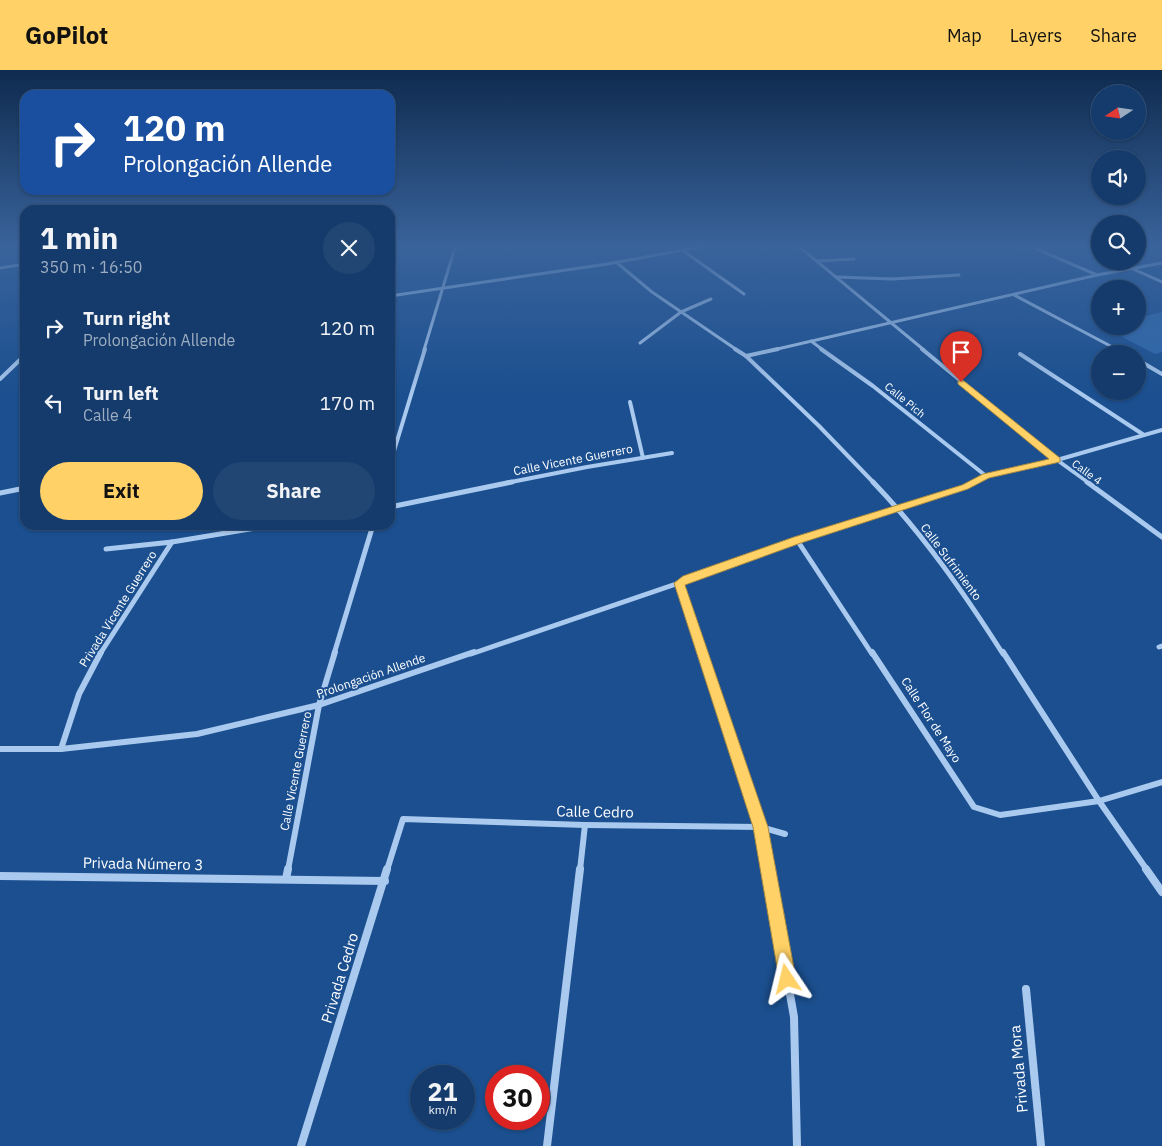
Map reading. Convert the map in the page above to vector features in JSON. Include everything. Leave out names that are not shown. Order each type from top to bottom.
[{"type":"street","points":[[395,447],[441,294]]},
{"type":"street","name":"Calle Sufrimiento","points":[[655,294],[746,356],[819,426],[899,509],[964,593],[1099,800],[1162,892]]},
{"type":"street","name":"Calle 4","points":[[856,294],[1056,460],[1162,537]]},
{"type":"street","points":[[746,356],[1012,294]]},
{"type":"street","points":[[1013,294],[1109,345]]},
{"type":"street","points":[[640,343],[681,312],[711,299]]},
{"type":"street","name":"Calle Pich","points":[[811,341],[874,386],[986,476]]},
{"type":"street","points":[[1020,354],[1144,435]]},
{"type":"street","points":[[0,379],[20,360]]},
{"type":"street","points":[[1146,365],[1162,374]]},
{"type":"street","points":[[630,402],[643,458]]},
{"type":"street","name":"Prolongación Allende","points":[[0,749],[60,749],[197,734],[319,705],[679,583],[687,578],[798,540],[965,487],[986,476],[1056,460],[1162,430]]},
{"type":"street","name":"Calle Vicente Guerrero","points":[[395,506],[587,467],[672,453]]},
{"type":"street","points":[[0,493],[20,489]]},
{"type":"street","points":[[172,542],[244,530]]},
{"type":"street","name":"Calle Vicente Guerrero","points":[[286,879],[319,705],[372,530]]},
{"type":"street","name":"Calle Flor de Mayo","points":[[798,540],[974,807],[1000,815],[1099,800],[1162,782]]},
{"type":"street","name":"Privada Vicente Guerrero","points":[[106,549],[172,542]]},
{"type":"street","name":"Privada Vicente Guerrero","points":[[60,749],[83,688],[113,633],[172,542]]},
{"type":"street","points":[[679,583],[760,827],[794,1017],[797,1146]]},
{"type":"street","name":"Calle Cedro","points":[[403,819],[585,825],[760,827],[785,834]]},
{"type":"street","name":"Privada Cedro","points":[[301,1146],[403,819]]},
{"type":"street","points":[[548,1146],[585,825]]},
{"type":"street","name":"Privada Número 3","points":[[0,876],[385,881]]},
{"type":"street","name":"Privada Mora","points":[[1026,989],[1041,1146]]},
{"type":"shaded area","points":[[1162,312],[1162,352],[1155,354],[1146,349],[1146,345],[1138,345],[1118,335],[1146,335],[1146,316]]},
{"type":"route","points":[[787,979],[760,827],[679,583],[687,578],[798,540],[965,487],[986,476],[1056,460],[961,382]]}]
